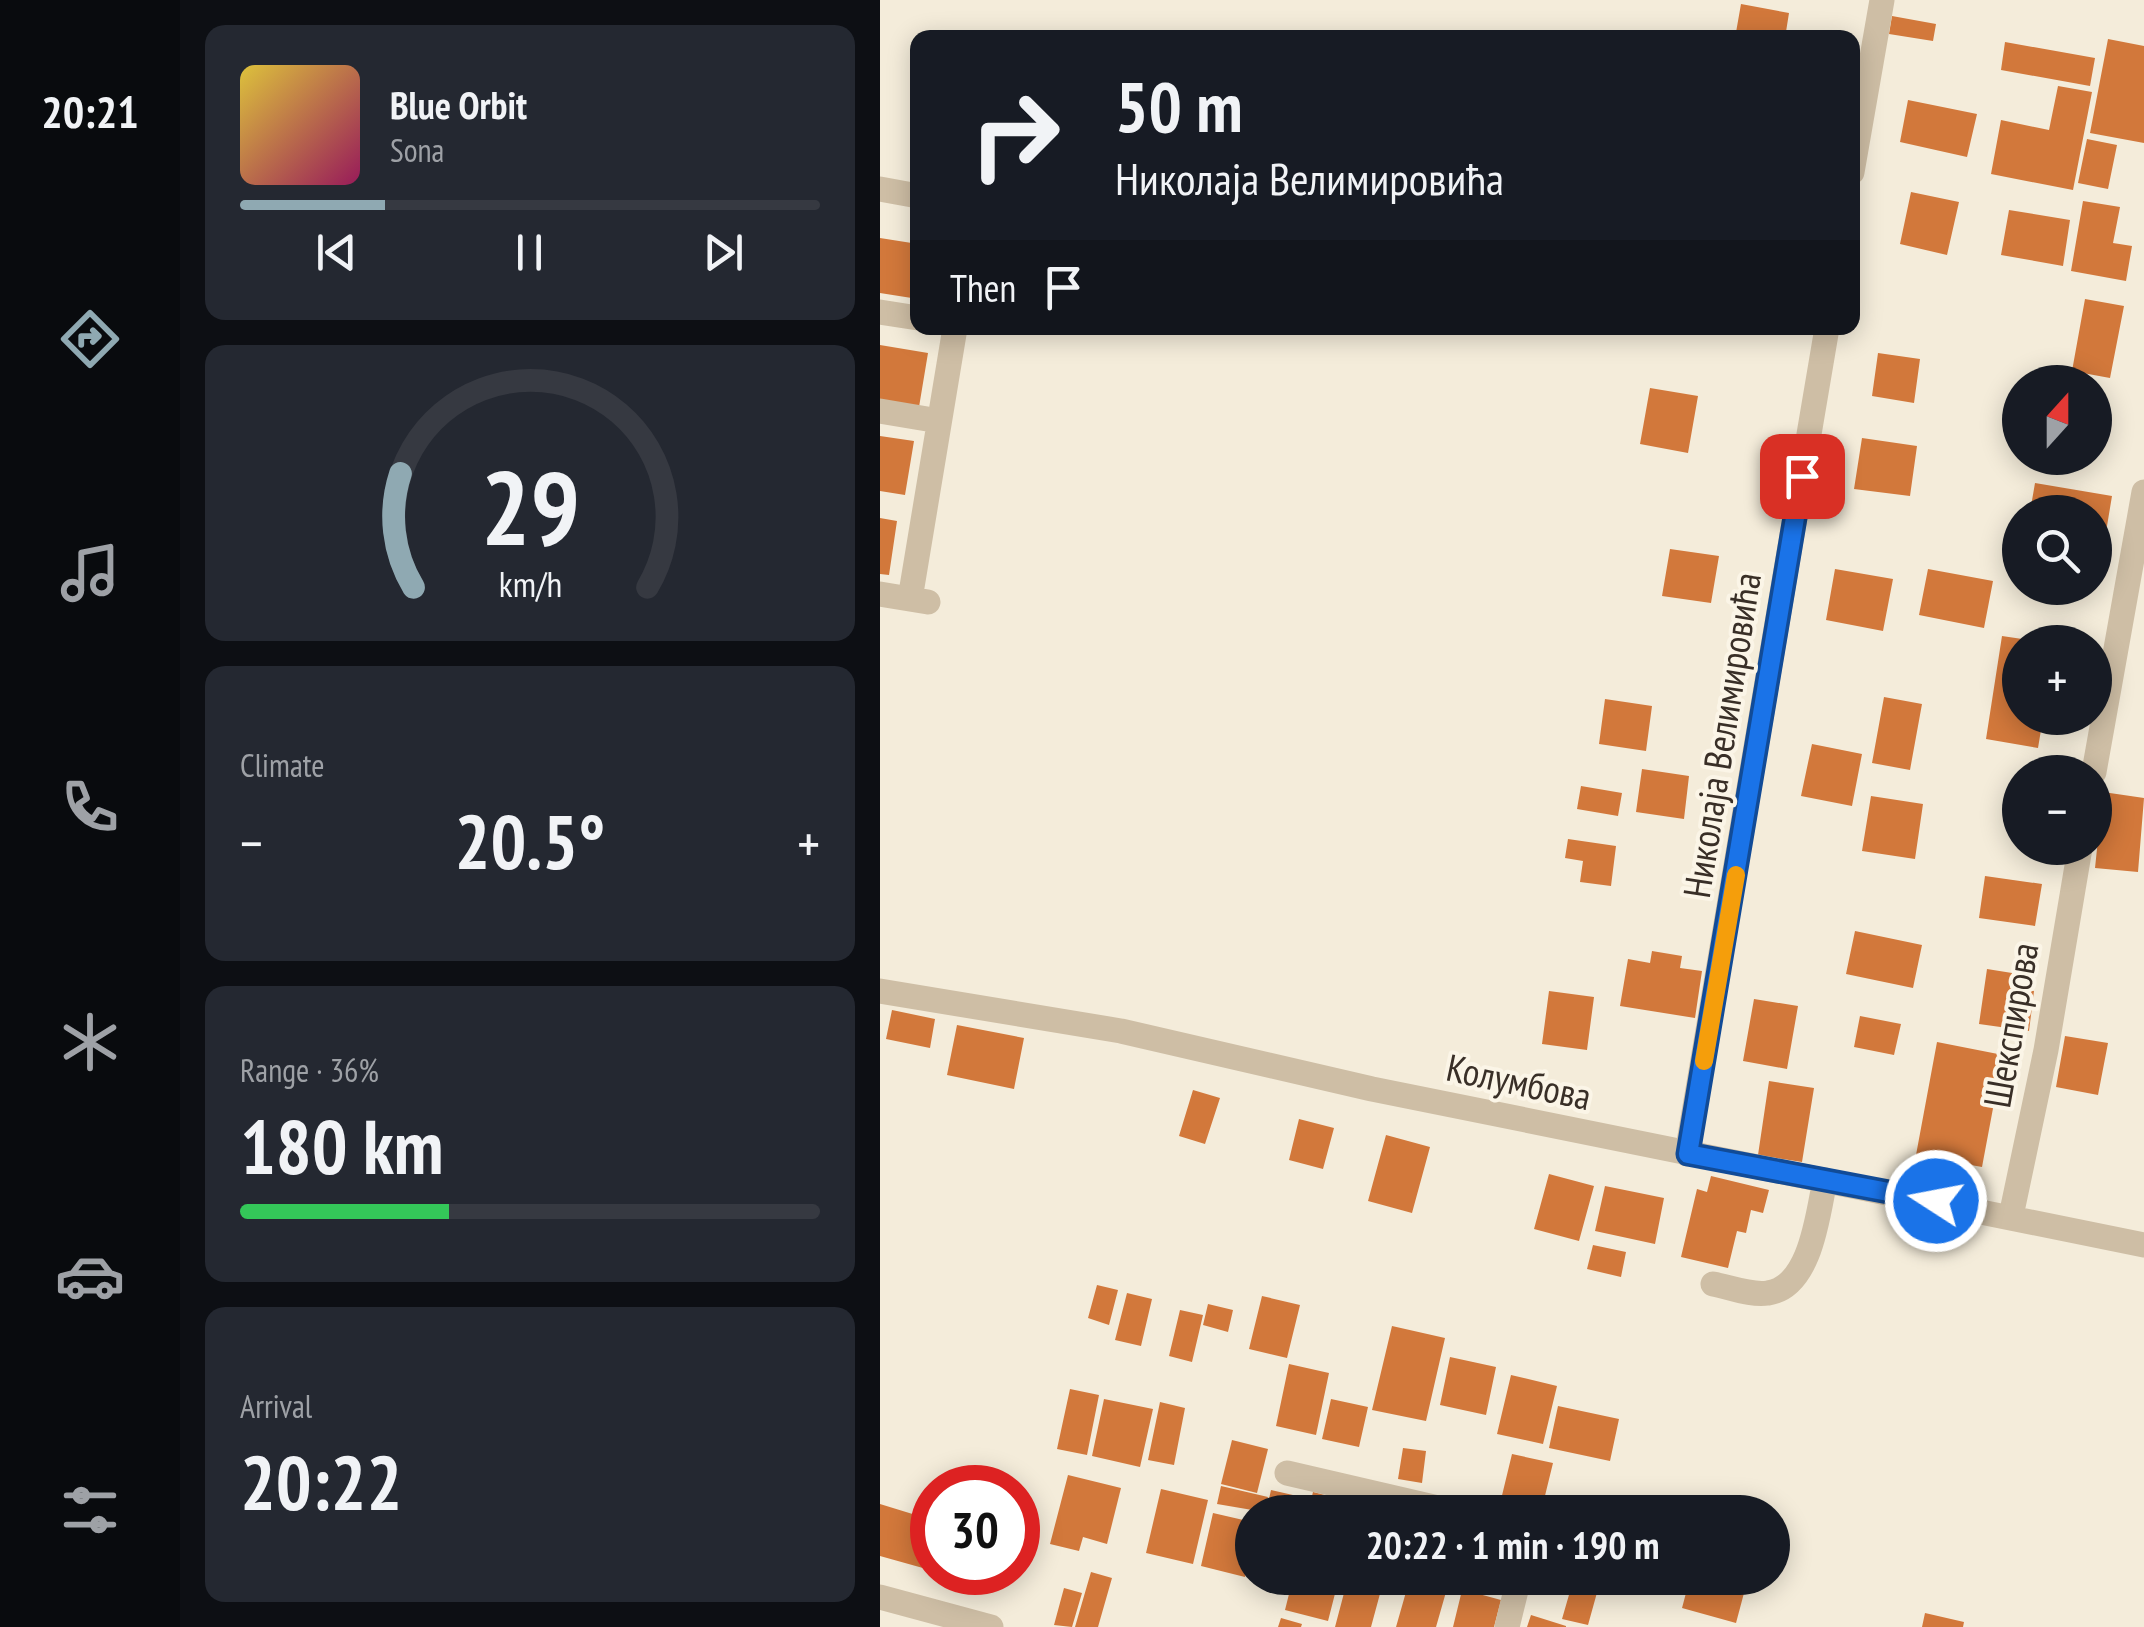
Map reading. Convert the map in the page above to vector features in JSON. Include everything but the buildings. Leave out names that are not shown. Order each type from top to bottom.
[{"type":"street","points":[[1860,126],[1882,0]]},
{"type":"street","points":[[880,188],[910,194]]},
{"type":"street","points":[[880,312],[910,317]]},
{"type":"street","points":[[880,594],[919,601],[954,335]]},
{"type":"street","name":"Николаја Велимировића","points":[[1688,1154],[1825,335]]},
{"type":"street","points":[[880,410],[940,420]]},
{"type":"street","points":[[2097,755],[2144,492]]},
{"type":"street","name":"Шекспирова","points":[[2011,1216],[2046,1050],[2077,865]]},
{"type":"street","name":"Колумбова","points":[[880,990],[1120,1032],[1372,1089],[2144,1244]]},
{"type":"street","points":[[1714,1284],[1768,1293],[1785,1286],[1800,1270],[1809,1252],[1825,1180]]},
{"type":"street","points":[[1287,1474],[1380,1495]]},
{"type":"street","points":[[1507,1627],[1515,1595]]},
{"type":"street","points":[[883,1606],[991,1627]]},
{"type":"slow traffic","points":[[1704,1061],[1736,875]]},
{"type":"route","points":[[1802,476],[1688,1154],[1936,1201]]}]
